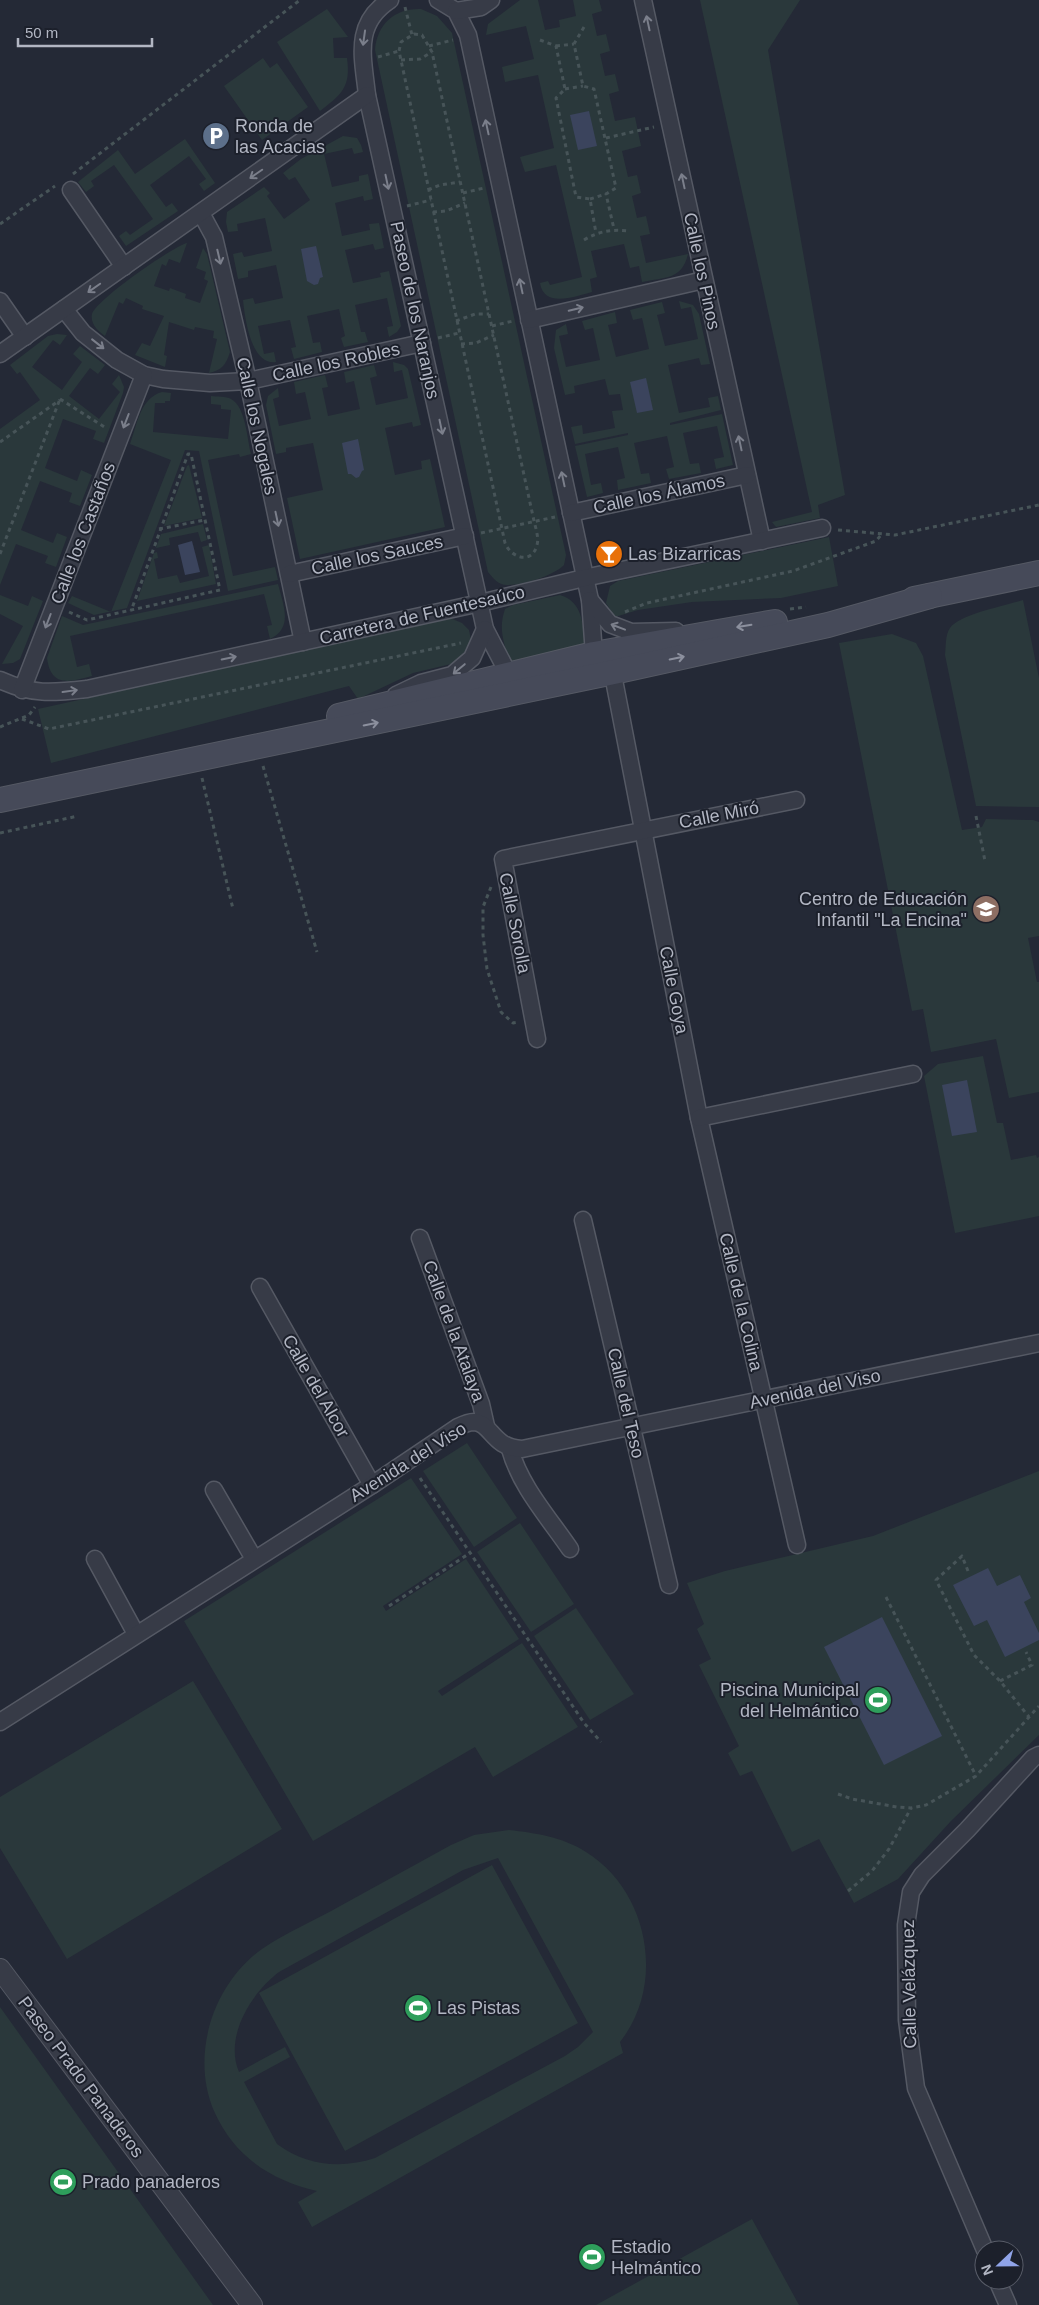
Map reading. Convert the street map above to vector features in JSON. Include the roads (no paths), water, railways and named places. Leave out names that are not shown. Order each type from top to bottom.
[{"type":"main road","points":[[169,763],[373,706],[516,682],[583,667],[594,654],[718,630],[930,596],[1039,573]]},
{"type":"main road","points":[[0,800],[169,763],[441,709],[516,682],[609,673],[828,625],[930,596]]},
{"type":"main road","points":[[609,673],[615,663],[627,660],[659,642]]},
{"type":"street","points":[[438,0],[456,11],[468,35],[523,320],[590,600],[594,654]]},
{"type":"street","points":[[456,11],[481,7],[491,0]]},
{"type":"street","name":"Calle los Pinos","points":[[643,0],[762,541]]},
{"type":"street","name":"Paseo de los Naranjos","points":[[398,4],[379,7],[368,22],[363,36],[362,54],[367,95],[429,340],[471,535],[483,634],[516,682]]},
{"type":"street","points":[[0,354],[367,95]]},
{"type":"street","points":[[68,182],[124,267]]},
{"type":"street","name":"Calle los Nogales","points":[[201,212],[214,237],[248,381],[303,642]]},
{"type":"street","points":[[523,320],[704,280]]},
{"type":"street","points":[[0,301],[25,337]]},
{"type":"street","name":"Calle los Robles","points":[[64,310],[83,333],[117,360],[144,375],[210,383],[248,381],[429,340]]},
{"type":"street","name":"Calle los Castaños","points":[[22,690],[144,375]]},
{"type":"street","name":"Calle los Álamos","points":[[570,513],[747,475]]},
{"type":"street","name":"Carretera de Fuentesaúco","points":[[22,690],[39,692],[87,689],[480,603],[584,578],[822,528]]},
{"type":"street","name":"Calle los Sauces","points":[[289,574],[471,535]]},
{"type":"street","points":[[590,600],[610,624],[631,632],[718,630]]},
{"type":"street","points":[[373,706],[421,683],[452,675],[472,658],[483,634]]},
{"type":"street","name":"Calle Goya","points":[[594,654],[614,680],[699,1118]]},
{"type":"street","points":[[0,680],[22,690]]},
{"type":"street","name":"Calle Miró","points":[[642,831],[796,800]]},
{"type":"street","name":"Calle Sorolla","points":[[537,1039],[503,859],[642,831]]},
{"type":"street","points":[[699,1118],[913,1074]]},
{"type":"street","name":"Calle de la Colina","points":[[699,1118],[797,1545]]},
{"type":"street","name":"Calle del Teso","points":[[583,1220],[669,1585]]},
{"type":"street","name":"Calle de la Atalaya","points":[[420,1238],[481,1404],[486,1426]]},
{"type":"street","name":"Calle del Alcor","points":[[260,1287],[372,1485]]},
{"type":"street","name":"Avenida del Viso","points":[[0,1722],[372,1485],[458,1427],[473,1422],[486,1426],[496,1439],[510,1449],[522,1449],[1039,1343]]},
{"type":"street","points":[[510,1449],[514,1462],[527,1487],[570,1549]]},
{"type":"street","points":[[214,1490],[254,1559]]},
{"type":"street","points":[[95,1559],[136,1634]]},
{"type":"street","name":"Calle Velázquez","points":[[980,2240],[916,2088],[906,2020],[906,1925],[911,1892],[922,1875],[967,1830],[1033,1758],[1039,1754]]},
{"type":"street","name":"Paseo Prado Panaderos","points":[[0,1969],[252,2305]]},
{"type":"street","points":[[1001,2290],[1008,2305]]},
{"type":"water","points":[[589,111],[597,146],[578,150],[570,115]]},
{"type":"water","points":[[316,246],[323,277],[320,278],[318,284],[314,285],[307,281],[301,249]]},
{"type":"water","points":[[646,378],[653,410],[637,413],[630,382]]},
{"type":"water","points":[[358,439],[364,470],[356,478],[348,474],[342,443]]},
{"type":"water","points":[[192,541],[200,572],[185,575],[178,545]]},
{"type":"water","points":[[967,1080],[977,1132],[952,1136],[942,1085]]},
{"type":"water","points":[[988,1568],[997,1586],[1020,1575],[1031,1598],[1024,1602],[1039,1633],[1039,1640],[1005,1657],[987,1620],[974,1626],[953,1585]]},
{"type":"water","points":[[882,1617],[942,1736],[884,1765],[824,1647]]},
{"type":"place","name":"Ronda de las Acacias","points":[[216,136]]},
{"type":"place","name":"Las Bizarricas","points":[[609,554]]},
{"type":"place","name":"Centro de Educación Infantil \"La Encina\"","points":[[986,909]]},
{"type":"place","name":"Piscina Municipal del Helmántico","points":[[878,1700]]},
{"type":"place","name":"Las Pistas","points":[[418,2008]]},
{"type":"place","name":"Prado panaderos","points":[[63,2182]]},
{"type":"place","name":"Estadio Helmántico","points":[[592,2257]]}]
